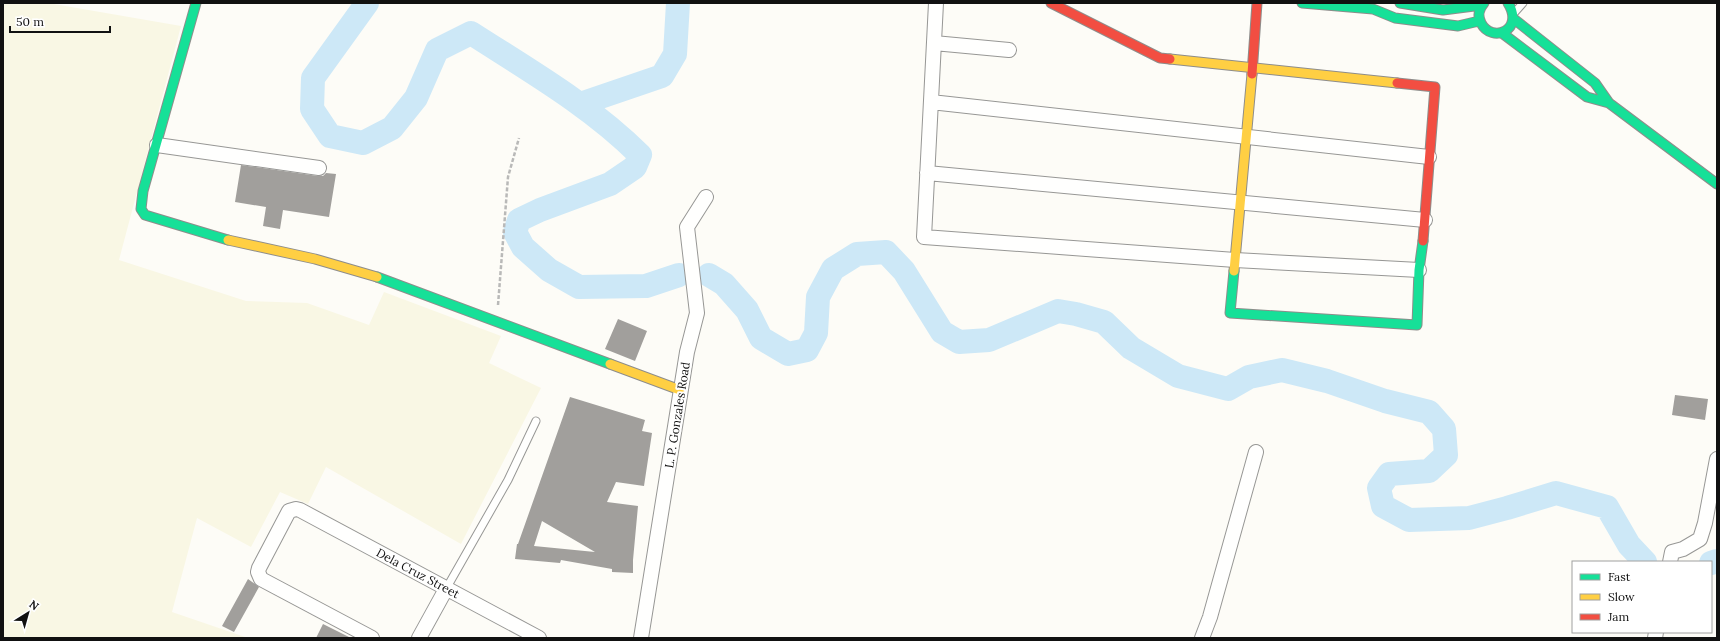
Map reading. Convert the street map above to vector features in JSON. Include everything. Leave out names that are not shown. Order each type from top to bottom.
[{"type":"street","points":[[196,3],[144,191],[141,208],[145,215],[219,238],[315,259],[381,278],[680,390]]},
{"type":"street","points":[[936,3],[924,237],[1235,260],[1419,270]]},
{"type":"street","points":[[1050,3],[1160,58],[1252,68],[1435,87],[1425,220],[1419,270],[1417,325],[1230,313],[1235,260],[1252,68],[1258,3]]},
{"type":"street","points":[[1302,3],[1373,9],[1395,18],[1458,26],[1479,21]]},
{"type":"street","points":[[1373,9],[1397,3]]},
{"type":"street","points":[[1400,3],[1443,10],[1483,4]]},
{"type":"street","points":[[1509,3],[1514,16],[1595,84],[1609,103],[1717,184]]},
{"type":"street","points":[[1483,4],[1479,10],[1479,21],[1490,33],[1502,33],[1510,28],[1514,16]]},
{"type":"street","points":[[1502,33],[1587,97],[1609,103]]},
{"type":"street","points":[[934,43],[1009,50]]},
{"type":"street","points":[[931,102],[1430,157]]},
{"type":"street","points":[[157,145],[319,168]]},
{"type":"street","points":[[927,173],[1425,220]]},
{"type":"street","name":"L. P. Gonzales Road","points":[[642,638],[680,390],[687,352],[697,313],[687,227],[706,197]]},
{"type":"street","points":[[1202,638],[1210,617],[1256,452]]},
{"type":"street","points":[[1671,559],[1672,552],[1683,549],[1700,539],[1705,523],[1717,460]]},
{"type":"street","name":"Dela Cruz Street","points":[[372,638],[261,579],[258,572],[259,568],[286,514],[289,511],[296,508],[539,638]]},
{"type":"street","points":[[419,638],[446,589]]},
{"type":"lane","points":[[1514,16],[1523,3]]},
{"type":"lane","points":[[446,589],[508,480],[536,421]]},
{"type":"path","points":[[497,322],[508,177],[519,138]]},
{"type":"shaded area","points":[[3,3],[48,3],[181,26],[119,260],[246,301],[307,303],[369,325],[384,292],[501,336],[489,363],[541,388],[461,544],[326,467],[308,504],[280,492],[251,547],[197,518],[172,612],[248,638],[3,638]]},
{"type":"building","points":[[241,165],[318,176],[323,176],[326,173],[336,174],[329,217],[283,210],[280,229],[263,226],[266,207],[235,202]]},
{"type":"building","points":[[618,319],[647,331],[635,361],[605,349]]},
{"type":"building","points":[[1675,395],[1708,399],[1705,420],[1672,415]]},
{"type":"building","points":[[570,397],[645,420],[642,431],[652,433],[644,486],[616,482],[607,502],[638,506],[633,573],[612,572],[612,569],[561,560],[560,563],[515,559],[518,544]],"holes":[[[542,521],[595,552],[534,546]]]},
{"type":"building","points":[[248,579],[259,587],[234,632],[222,626]]},
{"type":"building","points":[[323,624],[351,638],[316,638]]},
{"type":"waterway","points":[[367,3],[313,78],[312,109],[330,136],[363,143],[392,128],[416,98],[437,50],[471,33],[581,105],[621,137],[640,155],[635,167],[610,184],[540,210],[519,220],[515,232],[523,247],[549,270],[579,287],[646,286],[679,275]]},
{"type":"waterway","points":[[580,104],[662,76],[675,54],[678,3]]},
{"type":"waterway","points":[[709,275],[724,284],[747,310],[761,338],[788,354],[807,350],[816,333],[818,297],[833,269],[857,254],[886,252],[904,271],[942,332],[959,342],[989,340],[1058,311],[1076,314],[1104,322],[1131,348],[1178,376],[1228,389],[1249,377],[1282,370],[1327,381],[1385,401],[1429,412],[1444,429],[1446,455],[1429,471],[1389,474],[1379,488],[1383,506],[1409,520],[1469,518],[1556,493],[1607,507],[1629,545],[1644,561]]},
{"type":"waterway","points":[[1712,563],[1717,561]]},
{"type":"traffic: fast","points":[[196,3],[143,191],[141,209],[145,215],[228,240]]},
{"type":"traffic: fast","points":[[1302,3],[1373,9],[1395,18],[1458,26],[1479,21]]},
{"type":"traffic: fast","points":[[1400,3],[1443,10],[1482,5]]},
{"type":"traffic: fast","points":[[1484,3],[1479,12],[1479,17],[1481,23],[1492,33],[1499,33],[1510,27],[1512,12],[1508,3]]},
{"type":"traffic: fast","points":[[1514,19],[1595,83],[1609,103],[1717,184]]},
{"type":"traffic: fast","points":[[1502,33],[1587,97],[1609,103]]},
{"type":"traffic: fast","points":[[1234,271],[1230,313],[1417,325],[1419,270],[1423,241]]},
{"type":"traffic: fast","points":[[377,277],[610,364]]},
{"type":"traffic: slow","points":[[1170,59],[1397,83]]},
{"type":"traffic: slow","points":[[1234,271],[1252,74]]},
{"type":"traffic: slow","points":[[228,240],[315,259],[377,277]]},
{"type":"traffic: slow","points":[[610,364],[680,390]]},
{"type":"traffic: jam","points":[[1051,3],[1160,58],[1170,59]]},
{"type":"traffic: jam","points":[[1252,74],[1257,3]]},
{"type":"traffic: jam","points":[[1397,83],[1435,87],[1423,241]]}]
